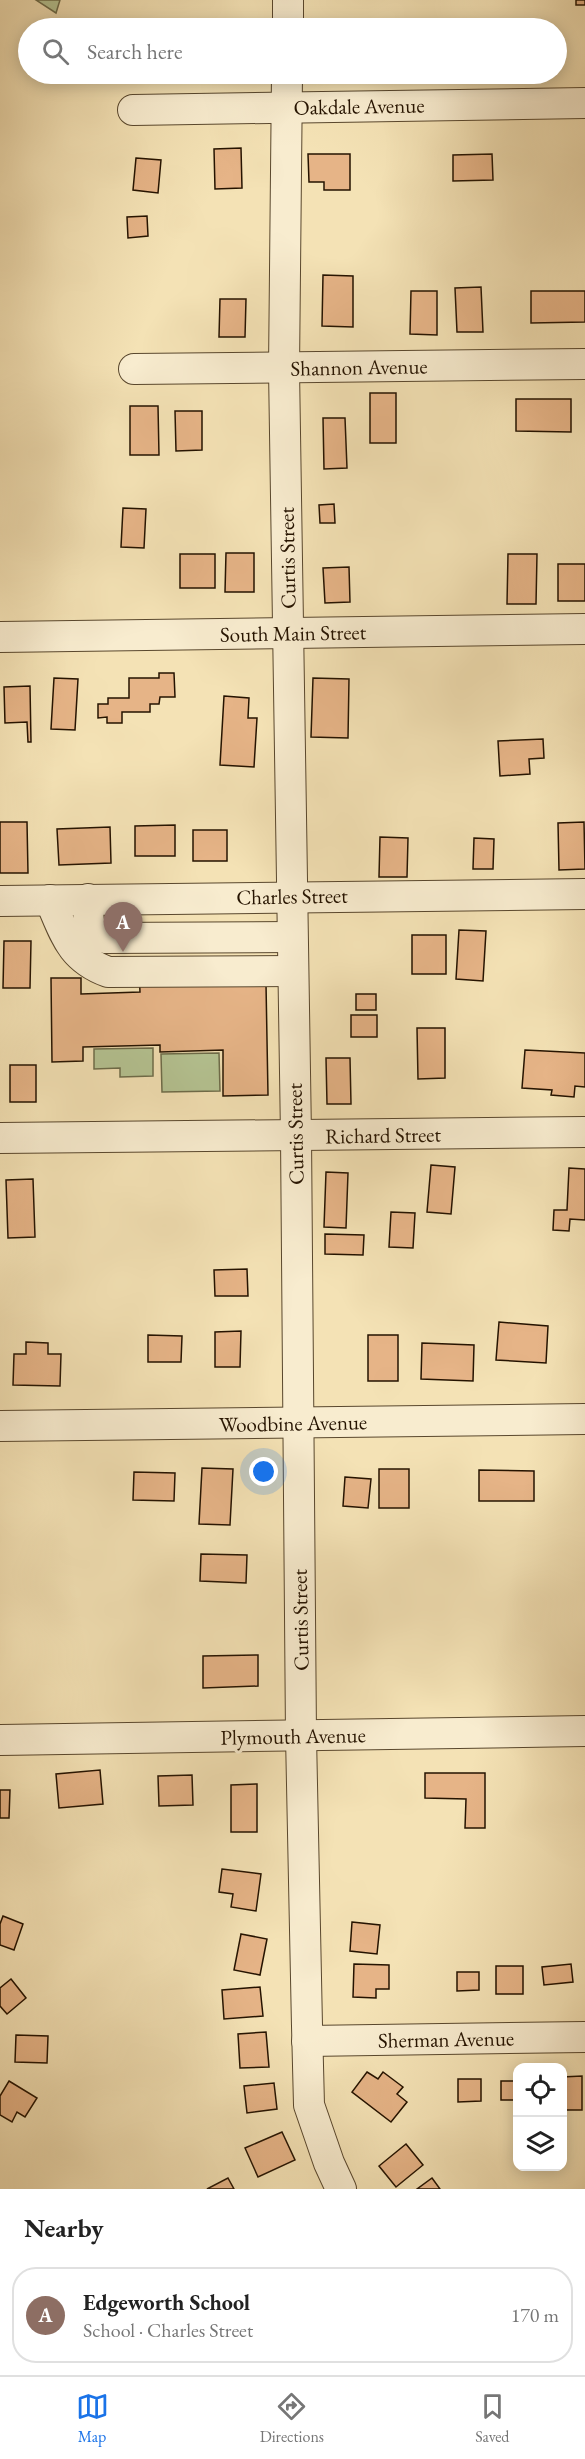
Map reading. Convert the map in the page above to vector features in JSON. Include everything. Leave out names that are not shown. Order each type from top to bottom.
[{"type":"street","name":"Curtis Street","points":[[287,84],[284,369],[296,1136],[301,1736],[307,2041],[309,2105],[329,2163],[341,2189]]},
{"type":"street","name":"Oakdale Avenue","points":[[133,110],[585,103]]},
{"type":"street","name":"Shannon Avenue","points":[[134,369],[585,364]]},
{"type":"street","name":"South Main Street","points":[[0,637],[585,629]]},
{"type":"street","name":"Charles Street","points":[[0,901],[585,894]]},
{"type":"street","points":[[88,899],[89,924],[94,933],[104,938],[292,937]]},
{"type":"street","points":[[50,900],[68,939],[79,956],[91,965],[108,972],[292,970]]},
{"type":"street","name":"Richard Street","points":[[0,1138],[585,1132]]},
{"type":"street","name":"Woodbine Avenue","points":[[0,1426],[585,1419]]},
{"type":"street","name":"Plymouth Avenue","points":[[0,1740],[585,1731]]},
{"type":"street","name":"Sherman Avenue","points":[[307,2041],[585,2037]]},
{"type":"green space","points":[[36,0],[60,0],[56,13]]},
{"type":"green space","points":[[153,1048],[153,1076],[120,1077],[120,1068],[94,1069],[94,1049]]},
{"type":"green space","points":[[219,1053],[220,1091],[162,1092],[161,1054]]},
{"type":"building","points":[[576,0],[585,0],[585,5],[576,5]]},
{"type":"building","points":[[241,148],[242,188],[215,189],[214,149]]},
{"type":"building","points":[[308,154],[350,154],[350,190],[324,190],[324,182],[309,182]]},
{"type":"building","points":[[492,154],[493,180],[453,181],[453,155]]},
{"type":"building","points":[[136,158],[161,160],[158,193],[133,190]]},
{"type":"building","points":[[147,216],[148,236],[128,238],[127,217]]},
{"type":"building","points":[[323,275],[353,276],[353,327],[322,326]]},
{"type":"building","points":[[481,287],[483,332],[457,332],[455,288]]},
{"type":"building","points":[[411,291],[437,291],[437,335],[410,334]]},
{"type":"building","points":[[531,291],[585,291],[585,322],[531,323]]},
{"type":"building","points":[[220,299],[246,299],[245,337],[219,337]]},
{"type":"building","points":[[370,393],[396,393],[396,443],[370,443]]},
{"type":"building","points":[[516,399],[571,399],[571,432],[516,431]]},
{"type":"building","points":[[130,406],[158,406],[159,455],[130,455]]},
{"type":"building","points":[[175,411],[202,411],[202,450],[176,451]]},
{"type":"building","points":[[323,418],[345,418],[347,468],[324,469]]},
{"type":"building","points":[[334,504],[335,523],[320,523],[319,505]]},
{"type":"building","points":[[123,508],[146,509],[144,548],[121,547]]},
{"type":"building","points":[[226,553],[254,553],[254,592],[225,592]]},
{"type":"building","points":[[180,554],[215,554],[215,588],[180,588]]},
{"type":"building","points":[[508,554],[537,554],[536,604],[507,604]]},
{"type":"building","points":[[558,564],[585,564],[585,601],[558,601]]},
{"type":"building","points":[[349,567],[350,602],[325,603],[323,568]]},
{"type":"building","points":[[159,673],[174,673],[175,697],[160,697],[159,704],[150,704],[150,712],[122,712],[122,723],[107,723],[107,717],[98,718],[98,704],[108,704],[108,698],[129,698],[129,678],[159,678]]},
{"type":"building","points":[[54,678],[78,679],[75,730],[51,729]]},
{"type":"building","points":[[313,678],[349,679],[348,738],[311,737]]},
{"type":"building","points":[[30,686],[31,742],[28,742],[27,722],[5,723],[4,687]]},
{"type":"building","points":[[224,696],[249,698],[248,718],[257,718],[254,767],[220,765]]},
{"type":"building","points":[[543,739],[544,758],[529,759],[530,774],[500,776],[498,741]]},
{"type":"building","points":[[0,822],[27,822],[28,873],[0,873]]},
{"type":"building","points":[[584,822],[585,869],[559,870],[558,823]]},
{"type":"building","points":[[175,825],[175,856],[135,856],[135,826]]},
{"type":"building","points":[[110,827],[111,863],[59,865],[57,829]]},
{"type":"building","points":[[193,830],[227,830],[227,861],[193,861]]},
{"type":"building","points":[[380,837],[408,838],[407,877],[379,877]]},
{"type":"building","points":[[474,838],[494,839],[493,869],[473,869]]},
{"type":"building","points":[[459,930],[486,931],[483,981],[456,979]]},
{"type":"building","points":[[412,935],[446,935],[446,974],[412,974]]},
{"type":"building","points":[[4,941],[31,941],[30,988],[3,988]]},
{"type":"building","points":[[139,969],[266,984],[268,1095],[223,1096],[223,1050],[160,1052],[160,1045],[83,1047],[83,1061],[52,1062],[51,978],[81,978],[81,994],[140,992]]},
{"type":"building","points":[[356,994],[376,994],[376,1010],[356,1010]]},
{"type":"building","points":[[351,1015],[377,1015],[377,1037],[351,1037]]},
{"type":"building","points":[[417,1028],[445,1028],[445,1078],[418,1079]]},
{"type":"building","points":[[525,1050],[585,1053],[585,1087],[575,1086],[574,1097],[551,1095],[552,1090],[522,1088]]},
{"type":"building","points":[[326,1058],[350,1058],[351,1104],[327,1104]]},
{"type":"building","points":[[10,1065],[36,1065],[36,1102],[10,1102]]},
{"type":"building","points":[[431,1165],[455,1167],[451,1214],[427,1212]]},
{"type":"building","points":[[569,1168],[585,1169],[585,1220],[570,1219],[569,1231],[553,1230],[554,1210],[567,1210]]},
{"type":"building","points":[[326,1172],[348,1173],[346,1228],[324,1227]]},
{"type":"building","points":[[33,1179],[35,1237],[8,1238],[6,1180]]},
{"type":"building","points":[[391,1212],[415,1213],[413,1248],[389,1247]]},
{"type":"building","points":[[325,1234],[364,1235],[363,1255],[325,1254]]},
{"type":"building","points":[[247,1269],[248,1296],[215,1296],[214,1270]]},
{"type":"building","points":[[499,1322],[548,1326],[546,1363],[496,1360]]},
{"type":"building","points":[[241,1331],[240,1367],[215,1367],[215,1332]]},
{"type":"building","points":[[148,1335],[182,1336],[181,1362],[148,1362]]},
{"type":"building","points":[[368,1335],[398,1335],[398,1381],[368,1381]]},
{"type":"building","points":[[26,1342],[48,1343],[48,1354],[61,1354],[60,1386],[13,1385],[14,1354],[26,1354]]},
{"type":"building","points":[[422,1343],[474,1345],[473,1381],[421,1379]]},
{"type":"building","points":[[202,1468],[233,1469],[230,1525],[199,1524]]},
{"type":"building","points":[[379,1469],[409,1469],[409,1508],[379,1508]]},
{"type":"building","points":[[479,1470],[534,1471],[534,1501],[479,1501]]},
{"type":"building","points":[[134,1472],[175,1473],[174,1501],[133,1500]]},
{"type":"building","points":[[345,1477],[371,1479],[368,1508],[343,1506]]},
{"type":"building","points":[[201,1554],[247,1555],[246,1583],[200,1581]]},
{"type":"building","points":[[258,1655],[258,1686],[203,1688],[203,1656]]},
{"type":"building","points":[[100,1770],[103,1804],[59,1808],[56,1774]]},
{"type":"building","points":[[425,1773],[485,1773],[485,1828],[465,1828],[466,1799],[425,1798]]},
{"type":"building","points":[[192,1775],[193,1805],[159,1806],[158,1776]]},
{"type":"building","points":[[257,1784],[257,1832],[231,1832],[231,1785]]},
{"type":"building","points":[[0,1790],[10,1790],[9,1818],[0,1818]]},
{"type":"building","points":[[222,1869],[261,1874],[256,1911],[231,1907],[233,1894],[219,1892]]},
{"type":"building","points":[[3,1916],[23,1924],[14,1950],[0,1945],[0,1924]]},
{"type":"building","points":[[352,1922],[380,1925],[377,1954],[350,1951]]},
{"type":"building","points":[[241,1934],[267,1939],[260,1975],[234,1970]]},
{"type":"building","points":[[354,1964],[389,1965],[389,1989],[376,1989],[376,1998],[353,1997]]},
{"type":"building","points":[[571,1964],[573,1982],[544,1985],[542,1967]]},
{"type":"building","points":[[496,1966],[523,1966],[523,1994],[496,1994]]},
{"type":"building","points":[[457,1972],[479,1972],[479,1990],[457,1991]]},
{"type":"building","points":[[11,1979],[26,1998],[7,2014],[0,2006],[0,1988]]},
{"type":"building","points":[[260,1987],[263,2016],[224,2019],[222,1990]]},
{"type":"building","points":[[266,2032],[269,2067],[240,2068],[238,2034]]},
{"type":"building","points":[[16,2035],[48,2036],[47,2063],[15,2062]]},
{"type":"building","points":[[367,2072],[378,2079],[383,2072],[403,2087],[397,2094],[407,2102],[391,2122],[352,2092]]},
{"type":"building","points":[[582,2076],[582,2110],[567,2110],[567,2077]]},
{"type":"building","points":[[458,2079],[481,2079],[481,2101],[458,2102]]},
{"type":"building","points":[[9,2081],[37,2098],[25,2117],[17,2112],[12,2122],[0,2115],[0,2096]]},
{"type":"building","points":[[501,2081],[513,2081],[513,2100],[501,2100]]},
{"type":"building","points":[[274,2083],[277,2109],[247,2113],[244,2086]]},
{"type":"building","points":[[282,2132],[295,2160],[258,2177],[245,2148]]},
{"type":"building","points":[[406,2144],[423,2165],[396,2187],[379,2166]]},
{"type":"building","points":[[228,2178],[234,2189],[207,2189]]},
{"type":"building","points":[[432,2178],[440,2189],[417,2189]]},
{"type":"place","name":"Edgeworth School","points":[[123,952]]}]
